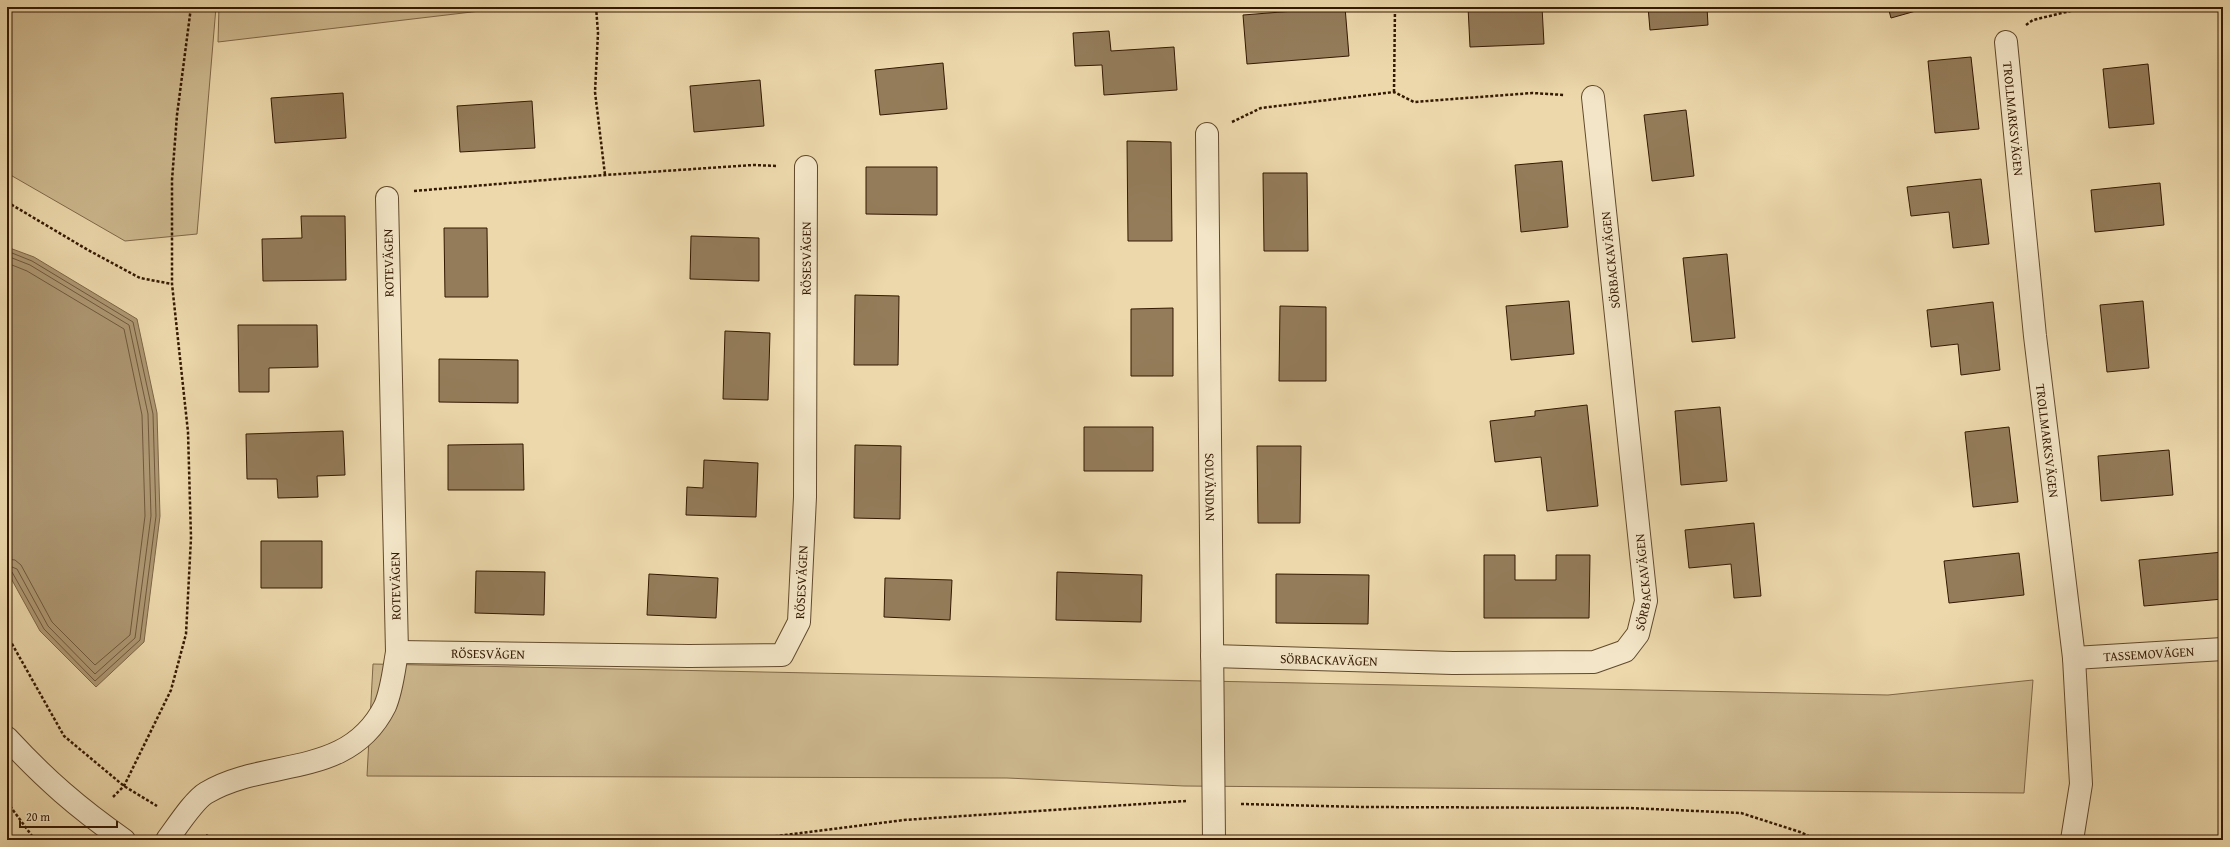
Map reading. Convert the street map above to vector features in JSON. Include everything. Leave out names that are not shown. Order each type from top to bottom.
[{"type":"street","name":"TROLLMARKSVÄGEN","points":[[2006,42],[2035,336],[2074,658],[2081,784],[2072,840]]},
{"type":"street","name":"SÖRBACKAVÄGEN","points":[[1212,656],[1453,663],[1594,662],[1624,651],[1638,634],[1646,601],[1593,97]]},
{"type":"street","name":"SOLVÄNDAN","points":[[1206,134],[1214,840]]},
{"type":"street","name":"RÖSESVÄGEN","points":[[397,652],[689,656],[782,655],[799,622],[804,497],[806,167]]},
{"type":"street","name":"ROTEVÄGEN","points":[[167,840],[204,794],[227,783],[322,760],[349,747],[370,731],[385,705],[397,652],[387,198]]},
{"type":"street","name":"TASSEMOVÄGEN","points":[[2074,658],[2223,649]]},
{"type":"street","points":[[7,738],[47,781],[92,818],[124,840]]},
{"type":"path","points":[[92,818],[124,786],[172,690],[186,634],[191,538],[188,432],[172,284],[172,180],[177,115],[191,7]]},
{"type":"path","points":[[596,7],[598,33],[595,92],[605,174]]},
{"type":"path","points":[[1394,92],[1395,7]]},
{"type":"path","points":[[2006,42],[2033,20],[2087,7]]},
{"type":"path","points":[[1206,134],[1261,108],[1394,92],[1414,102],[1532,93],[1593,97]]},
{"type":"path","points":[[387,198],[424,189],[605,174],[753,165],[806,167]]},
{"type":"path","points":[[7,202],[140,278],[172,284]]},
{"type":"path","points":[[7,635],[64,736],[124,786],[214,840]]},
{"type":"path","points":[[745,840],[904,820],[1178,801],[1370,807],[1629,808],[1742,812],[1800,832],[1817,840]]},
{"type":"path","points":[[7,802],[35,840]]},
{"type":"shaded area","points":[[7,7],[216,7],[197,234],[125,241],[7,173]]},
{"type":"shaded area","points":[[219,7],[514,7],[218,42]]},
{"type":"shaded area","points":[[373,664],[1888,695],[2033,680],[2024,793],[1184,786],[1007,778],[367,776]]},
{"type":"water","points":[[7,247],[34,257],[137,319],[157,413],[160,516],[144,642],[96,687],[40,631],[7,571]]},
{"type":"building","points":[[1345,7],[1349,56],[1247,64],[1243,15]]},
{"type":"building","points":[[1468,7],[1542,7],[1544,44],[1470,47]]},
{"type":"building","points":[[1648,7],[1707,7],[1708,25],[1650,30]]},
{"type":"building","points":[[1888,7],[1930,7],[1891,18]]},
{"type":"building","points":[[1109,31],[1111,51],[1174,47],[1177,90],[1104,95],[1102,65],[1075,66],[1073,33]]},
{"type":"building","points":[[1971,57],[1979,129],[1935,133],[1928,61]]},
{"type":"building","points":[[943,63],[947,109],[880,115],[875,70]]},
{"type":"building","points":[[2148,64],[2154,124],[2109,128],[2103,69]]},
{"type":"building","points":[[760,80],[764,126],[694,132],[690,86]]},
{"type":"building","points":[[343,93],[346,138],[275,143],[271,98]]},
{"type":"building","points":[[532,101],[535,148],[460,152],[457,106]]},
{"type":"building","points":[[1686,110],[1694,176],[1652,181],[1644,115]]},
{"type":"building","points":[[1127,141],[1171,142],[1172,241],[1128,241]]},
{"type":"building","points":[[1562,161],[1568,227],[1521,232],[1515,165]]},
{"type":"building","points":[[866,167],[937,167],[937,215],[866,214]]},
{"type":"building","points":[[1263,173],[1307,173],[1308,251],[1264,251]]},
{"type":"building","points":[[1981,179],[1989,244],[1953,248],[1949,212],[1911,216],[1907,187]]},
{"type":"building","points":[[2160,183],[2164,225],[2095,232],[2091,190]]},
{"type":"building","points":[[301,216],[345,216],[346,280],[263,281],[262,239],[302,238]]},
{"type":"building","points":[[444,228],[487,228],[488,297],[445,297]]},
{"type":"building","points":[[691,236],[759,238],[759,281],[690,279]]},
{"type":"building","points":[[1727,254],[1735,338],[1692,342],[1683,258]]},
{"type":"building","points":[[855,295],[899,296],[898,365],[854,365]]},
{"type":"building","points":[[1569,301],[1574,354],[1511,360],[1506,306]]},
{"type":"building","points":[[2143,301],[2149,368],[2107,372],[2100,305]]},
{"type":"building","points":[[1993,302],[2000,370],[1961,375],[1958,344],[1931,347],[1927,310]]},
{"type":"building","points":[[1280,306],[1326,307],[1326,381],[1279,381]]},
{"type":"building","points":[[1173,308],[1173,376],[1131,376],[1131,309]]},
{"type":"building","points":[[238,325],[317,325],[318,367],[269,368],[269,392],[239,392]]},
{"type":"building","points":[[725,331],[770,333],[768,400],[723,399]]},
{"type":"building","points":[[439,359],[518,360],[518,403],[439,402]]},
{"type":"building","points":[[1587,405],[1598,506],[1547,511],[1541,457],[1495,462],[1490,421],[1535,416],[1535,411]]},
{"type":"building","points":[[1720,407],[1727,481],[1681,485],[1675,411]]},
{"type":"building","points":[[1084,427],[1153,427],[1153,471],[1084,471]]},
{"type":"building","points":[[2009,427],[2018,502],[1973,507],[1965,432]]},
{"type":"building","points":[[343,431],[345,475],[317,476],[318,497],[278,498],[277,479],[247,479],[246,434]]},
{"type":"building","points":[[523,444],[524,490],[448,490],[448,445]]},
{"type":"building","points":[[855,445],[901,446],[900,519],[854,518]]},
{"type":"building","points":[[1257,446],[1301,446],[1300,523],[1258,523]]},
{"type":"building","points":[[2169,450],[2173,495],[2101,501],[2098,456]]},
{"type":"building","points":[[704,460],[758,463],[756,517],[686,515],[687,487],[703,488]]},
{"type":"building","points":[[1754,523],[1761,596],[1734,598],[1731,564],[1689,568],[1685,530]]},
{"type":"building","points":[[261,541],[322,541],[322,588],[261,588]]},
{"type":"building","points":[[2223,552],[2223,599],[2144,606],[2139,560]]},
{"type":"building","points":[[2019,553],[2024,595],[1949,603],[1944,561]]},
{"type":"building","points":[[1484,555],[1515,555],[1515,580],[1556,580],[1556,555],[1590,555],[1589,618],[1484,618]]},
{"type":"building","points":[[476,571],[545,572],[544,615],[475,613]]},
{"type":"building","points":[[1057,572],[1142,575],[1141,622],[1056,620]]},
{"type":"building","points":[[649,574],[718,578],[716,618],[647,615]]},
{"type":"building","points":[[1276,574],[1369,575],[1368,624],[1276,623]]},
{"type":"building","points":[[885,578],[952,580],[950,620],[884,617]]}]
